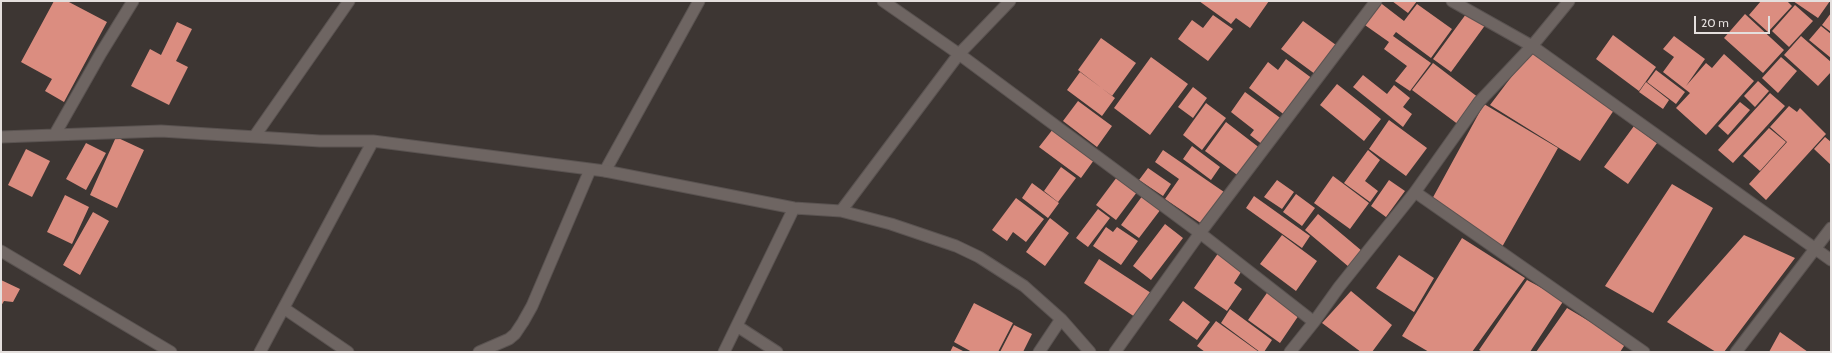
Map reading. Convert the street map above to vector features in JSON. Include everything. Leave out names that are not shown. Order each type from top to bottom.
[{"type":"street","points":[[55,134],[100,53],[133,1]]},
{"type":"street","points":[[254,137],[349,1]]},
{"type":"street","points":[[605,171],[699,1]]},
{"type":"street","points":[[883,1],[959,54],[1200,233],[1314,322]]},
{"type":"street","points":[[841,211],[959,54],[1010,1]]},
{"type":"street","points":[[1115,352],[1200,233],[1376,1]]},
{"type":"street","points":[[1452,1],[1532,46],[1831,260]]},
{"type":"street","points":[[1290,352],[1339,287],[1415,192],[1479,102],[1532,46],[1569,1]]},
{"type":"street","points":[[1,137],[55,134],[161,132],[320,141],[373,141],[605,171],[794,208],[841,211],[891,224],[956,246],[979,257],[1024,286],[1061,319],[1090,352]]},
{"type":"street","points":[[260,352],[373,141]]},
{"type":"street","points":[[479,352],[509,339],[515,334],[523,322],[532,306],[590,170]]},
{"type":"street","points":[[1415,192],[1644,352]]},
{"type":"street","points":[[724,352],[794,208]]},
{"type":"street","points":[[1736,352],[1831,228]]},
{"type":"street","points":[[1,251],[171,352]]},
{"type":"street","points":[[284,309],[348,352]]},
{"type":"street","points":[[1039,352],[1061,319]]},
{"type":"street","points":[[737,326],[778,352]]},
{"type":"building","points":[[54,1],[67,1],[107,22],[64,102],[45,91],[52,79],[21,62]]},
{"type":"building","points":[[1199,1],[1269,1],[1250,28],[1236,18],[1231,24]]},
{"type":"building","points":[[1378,1],[1404,21],[1417,4],[1452,29],[1431,58],[1396,32],[1393,36],[1431,63],[1410,91],[1395,81],[1407,66],[1384,49],[1389,42],[1362,23]]},
{"type":"building","points":[[1392,1],[1417,1],[1408,13]]},
{"type":"building","points":[[1761,1],[1787,1],[1792,6],[1768,32],[1749,15]]},
{"type":"building","points":[[1793,1],[1830,1],[1818,18]]},
{"type":"building","points":[[1795,5],[1813,21],[1789,47],[1772,31]]},
{"type":"building","points":[[1469,10],[1486,24],[1451,72],[1433,59]]},
{"type":"building","points":[[1831,13],[1831,32],[1822,25]]},
{"type":"building","points":[[1745,14],[1784,50],[1763,73],[1724,38]]},
{"type":"building","points":[[1213,15],[1233,29],[1208,61],[1178,39],[1192,20],[1203,28]]},
{"type":"building","points":[[1303,21],[1336,45],[1315,74],[1281,49]]},
{"type":"building","points":[[177,22],[192,29],[176,61],[188,67],[169,105],[131,86],[150,49],[161,55]]},
{"type":"building","points":[[1821,26],[1831,34],[1831,58],[1809,40]]},
{"type":"building","points":[[1613,35],[1656,67],[1639,91],[1596,59]]},
{"type":"building","points":[[1674,36],[1705,59],[1686,86],[1706,63],[1712,68],[1724,54],[1754,81],[1706,135],[1676,108],[1690,93],[1663,72],[1674,57],[1663,49]]},
{"type":"building","points":[[1801,36],[1831,62],[1831,72],[1818,86],[1784,55]]},
{"type":"building","points":[[1101,38],[1136,63],[1112,96],[1078,70]]},
{"type":"building","points":[[1531,51],[1614,110],[1580,161],[1490,105]]},
{"type":"building","points":[[1151,57],[1188,84],[1150,135],[1114,108]]},
{"type":"building","points":[[1781,57],[1797,71],[1778,93],[1762,78]]},
{"type":"building","points":[[1286,59],[1313,79],[1286,116],[1249,88],[1268,62],[1278,70]]},
{"type":"building","points":[[1433,63],[1479,98],[1459,125],[1412,90]]},
{"type":"building","points":[[1656,70],[1685,92],[1676,104],[1647,82]]},
{"type":"building","points":[[1080,72],[1115,98],[1102,116],[1067,90]]},
{"type":"building","points":[[1363,75],[1387,94],[1394,85],[1410,98],[1403,107],[1412,114],[1403,127],[1353,87]]},
{"type":"building","points":[[1758,81],[1769,91],[1755,107],[1744,96]]},
{"type":"building","points":[[1646,82],[1669,100],[1663,109],[1639,92]]},
{"type":"building","points":[[1337,84],[1381,119],[1364,141],[1320,105]]},
{"type":"building","points":[[1193,87],[1207,98],[1193,118],[1178,107]]},
{"type":"building","points":[[1245,92],[1283,120],[1263,145],[1250,135],[1254,130],[1231,112]]},
{"type":"building","points":[[1770,93],[1785,106],[1733,163],[1718,150]]},
{"type":"building","points":[[1078,101],[1112,126],[1097,147],[1063,121]]},
{"type":"building","points":[[1740,102],[1750,110],[1728,135],[1718,126]]},
{"type":"building","points":[[1206,103],[1226,118],[1202,150],[1183,135]]},
{"type":"building","points":[[1484,104],[1558,148],[1502,247],[1431,201]]},
{"type":"building","points":[[1789,106],[1797,112],[1800,108],[1826,134],[1766,200],[1749,184],[1787,142],[1770,127]]},
{"type":"building","points":[[1389,120],[1427,148],[1406,176],[1369,149]]},
{"type":"building","points":[[1226,122],[1261,149],[1240,177],[1205,151]]},
{"type":"building","points":[[1634,126],[1657,143],[1628,184],[1604,167]]},
{"type":"building","points":[[1769,128],[1786,142],[1760,171],[1743,156]]},
{"type":"building","points":[[1053,129],[1094,160],[1081,178],[1039,147]]},
{"type":"building","points":[[116,137],[144,150],[117,208],[90,195]]},
{"type":"building","points":[[1825,137],[1831,142],[1831,165],[1814,149]]},
{"type":"building","points":[[86,143],[106,153],[86,190],[66,179]]},
{"type":"building","points":[[1192,146],[1220,167],[1211,180],[1183,159]]},
{"type":"building","points":[[26,149],[50,161],[32,197],[8,185]]},
{"type":"building","points":[[1163,150],[1224,192],[1202,224],[1165,199],[1179,179],[1155,162]]},
{"type":"building","points":[[1368,150],[1380,160],[1365,181],[1378,191],[1370,202],[1344,183]]},
{"type":"building","points":[[1061,167],[1076,178],[1058,202],[1044,191]]},
{"type":"building","points":[[1148,168],[1171,184],[1163,196],[1139,180]]},
{"type":"building","points":[[1333,176],[1369,203],[1350,229],[1314,203]]},
{"type":"building","points":[[1117,177],[1137,192],[1116,220],[1096,205]]},
{"type":"building","points":[[1277,180],[1294,192],[1282,209],[1264,197]]},
{"type":"building","points":[[1389,180],[1405,191],[1386,217],[1371,206]]},
{"type":"building","points":[[1032,183],[1059,203],[1048,218],[1022,198]]},
{"type":"building","points":[[1672,184],[1713,208],[1653,313],[1605,286]]},
{"type":"building","points":[[1296,194],[1315,208],[1302,226],[1283,212]]},
{"type":"building","points":[[65,195],[89,207],[72,244],[47,232]]},
{"type":"building","points":[[1143,195],[1161,209],[1139,238],[1121,225]]},
{"type":"building","points":[[1254,196],[1310,236],[1302,248],[1246,208]]},
{"type":"building","points":[[1016,198],[1044,219],[1026,242],[1013,232],[1007,241],[992,230]]},
{"type":"building","points":[[1098,209],[1110,218],[1088,247],[1076,238]]},
{"type":"building","points":[[93,212],[109,221],[80,275],[63,265]]},
{"type":"building","points":[[1318,214],[1362,251],[1349,267],[1305,230]]},
{"type":"building","points":[[1050,218],[1069,233],[1045,266],[1026,252]]},
{"type":"building","points":[[1165,224],[1183,238],[1151,280],[1133,266]]},
{"type":"building","points":[[1106,227],[1113,232],[1117,227],[1138,241],[1121,265],[1093,246]]},
{"type":"building","points":[[1282,235],[1317,261],[1296,291],[1260,264]]},
{"type":"building","points":[[1744,235],[1795,258],[1724,352],[1716,352],[1667,322]]},
{"type":"building","points":[[1462,238],[1525,278],[1472,352],[1429,352],[1402,336]]},
{"type":"building","points":[[1219,252],[1243,269],[1234,283],[1242,289],[1227,311],[1194,288]]},
{"type":"building","points":[[1399,255],[1434,278],[1414,312],[1376,288]]},
{"type":"building","points":[[1099,259],[1151,293],[1135,317],[1084,283]]},
{"type":"building","points":[[1,280],[20,289],[13,302],[4,301],[1,306]]},
{"type":"building","points":[[1527,280],[1564,300],[1530,352],[1483,352],[1479,350]]},
{"type":"building","points":[[1269,290],[1301,312],[1280,343],[1248,320]]},
{"type":"building","points":[[1351,291],[1392,325],[1372,352],[1361,352],[1322,323]]},
{"type":"building","points":[[1183,301],[1210,322],[1197,340],[1169,320]]},
{"type":"building","points":[[974,303],[1013,323],[998,352],[972,352],[954,342]]},
{"type":"building","points":[[1567,308],[1626,343],[1620,352],[1536,352]]},
{"type":"building","points":[[1230,309],[1272,340],[1264,352],[1260,352],[1221,323]]},
{"type":"building","points":[[1216,321],[1259,352],[1205,352],[1197,346]]},
{"type":"building","points":[[1014,325],[1032,334],[1023,352],[1000,352]]},
{"type":"building","points":[[1780,332],[1808,352],[1769,352]]},
{"type":"building","points":[[953,346],[965,352],[950,352]]}]
